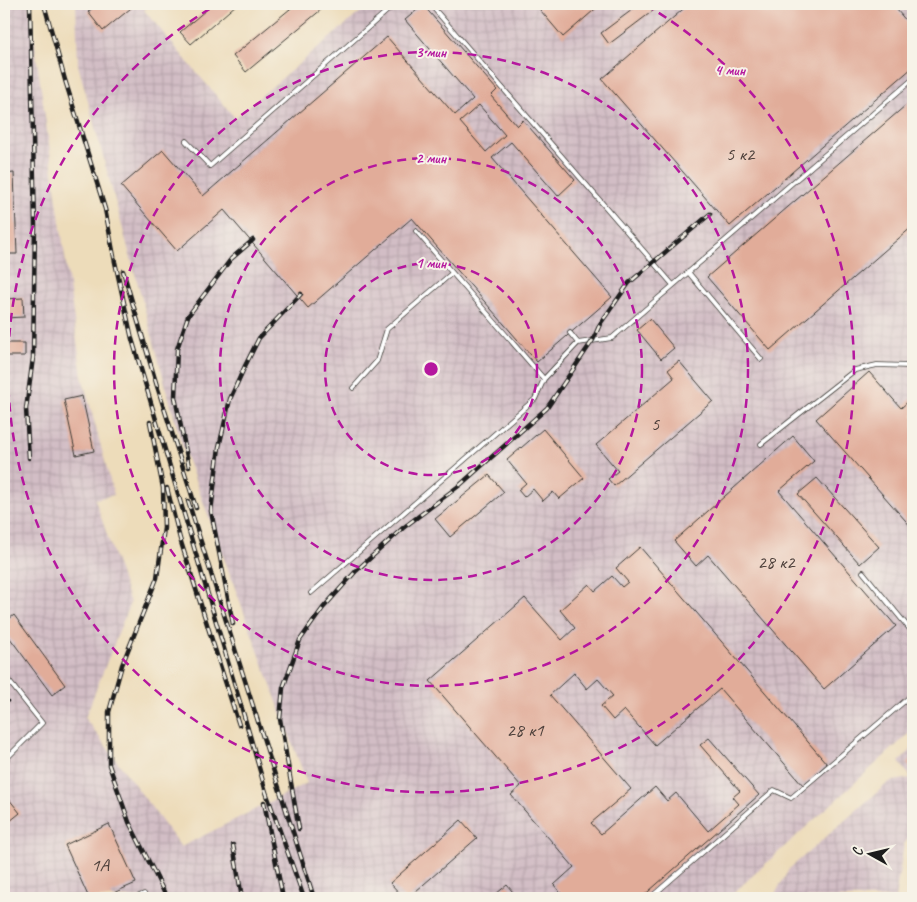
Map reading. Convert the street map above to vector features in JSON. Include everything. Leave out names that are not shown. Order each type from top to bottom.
[{"type":"lane","points":[[186,140],[210,166],[395,4]]},
{"type":"lane","points":[[430,4],[673,285]]},
{"type":"lane","points":[[311,593],[535,399],[544,379],[578,344],[612,338],[913,79]]},
{"type":"lane","points":[[416,231],[544,379]]},
{"type":"lane","points":[[688,272],[761,359]]},
{"type":"lane","points":[[353,388],[378,360],[387,329],[452,273]]},
{"type":"lane","points":[[570,333],[578,344]]},
{"type":"lane","points":[[761,444],[854,370],[877,365],[910,366],[913,370]]},
{"type":"lane","points":[[863,572],[913,633]]},
{"type":"lane","points":[[4,675],[42,722],[4,761]]},
{"type":"lane","points":[[650,898],[774,790],[791,798],[913,694]]},
{"type":"lane","points":[[135,898],[144,894],[146,898]]},
{"type":"shaded area","points":[[4,4],[29,4],[82,376],[114,495],[95,499],[130,603],[85,718],[181,847],[307,783],[181,442],[78,65],[76,4],[151,4],[144,10],[235,118],[370,4],[913,4],[913,730],[728,898],[4,898]]},
{"type":"shaded area","points":[[913,748],[913,780],[899,762]]},
{"type":"shaded area","points":[[910,778],[913,787],[913,833],[904,844],[895,898],[773,898],[789,869],[889,782]]},
{"type":"building","points":[[97,4],[136,4],[103,31],[88,12]]},
{"type":"building","points":[[213,4],[237,4],[191,44],[180,32]]},
{"type":"building","points":[[296,4],[328,4],[246,72],[233,56]]},
{"type":"building","points":[[535,4],[601,4],[563,37]]},
{"type":"building","points":[[640,4],[662,4],[609,44],[601,33]]},
{"type":"building","points":[[689,4],[904,4],[897,10],[913,29],[913,67],[730,226],[602,79]]},
{"type":"building","points":[[423,5],[497,90],[491,96],[517,126],[523,120],[575,180],[558,196],[511,142],[492,158],[612,297],[537,362],[412,218],[308,308],[224,210],[177,251],[121,186],[163,150],[203,196],[387,37],[455,115],[473,99],[405,20]],"holes":[[[479,105],[505,135],[486,152],[460,122]]]},
{"type":"building","points":[[913,99],[913,226],[770,350],[707,277]]},
{"type":"building","points":[[14,173],[17,254],[4,254],[4,174]]},
{"type":"building","points":[[23,298],[24,317],[4,318],[4,299]]},
{"type":"building","points":[[650,319],[674,348],[661,359],[637,330]]},
{"type":"building","points":[[4,343],[25,343],[25,356],[4,356]]},
{"type":"building","points":[[679,361],[713,401],[614,486],[608,479],[618,471],[596,445],[674,378],[668,370]]},
{"type":"building","points":[[869,372],[901,408],[913,397],[913,529],[816,419]]},
{"type":"building","points":[[82,396],[94,451],[76,455],[64,400]]},
{"type":"building","points":[[543,429],[584,478],[559,499],[553,492],[543,501],[533,489],[524,497],[518,490],[526,483],[507,460]]},
{"type":"building","points":[[793,436],[814,461],[779,491],[896,626],[824,689],[708,555],[696,566],[674,541]]},
{"type":"building","points":[[489,475],[504,492],[450,537],[435,519]]},
{"type":"building","points":[[817,478],[879,547],[860,564],[798,494]]},
{"type":"building","points":[[640,547],[827,764],[803,785],[720,689],[655,745],[624,710],[613,720],[601,706],[613,696],[598,679],[587,689],[574,673],[550,695],[631,789],[591,823],[601,834],[655,787],[667,801],[676,793],[708,831],[739,804],[733,797],[740,791],[700,745],[709,738],[759,795],[641,898],[565,898],[554,885],[574,867],[511,795],[521,786],[430,681],[525,598],[562,640],[575,628],[560,610],[589,584],[595,591],[612,576],[622,587],[628,582],[616,568]]},
{"type":"building","points":[[14,615],[65,685],[52,695],[4,630],[4,623]]},
{"type":"building","points":[[913,757],[913,771],[907,764]]},
{"type":"building","points":[[5,794],[20,813],[4,826],[4,796]]},
{"type":"building","points":[[461,820],[477,838],[408,898],[404,898],[390,883]]},
{"type":"building","points":[[109,824],[136,883],[111,894],[113,898],[89,898],[65,845]]},
{"type":"building","points":[[507,885],[518,898],[491,898]]},
{"type":"railway","points":[[29,458],[26,409],[33,358],[35,226],[30,4]]},
{"type":"railway","points":[[44,4],[65,80],[105,209],[132,339],[266,792],[304,898]]},
{"type":"railway","points":[[299,829],[280,719],[283,688],[300,640],[323,608],[356,571],[403,528],[460,485],[547,408],[593,340],[600,324],[629,283],[710,214]]},
{"type":"railway","points":[[189,467],[175,397],[177,349],[188,316],[231,259],[253,240]]},
{"type":"railway","points":[[123,271],[196,508]]},
{"type":"railway","points":[[233,624],[211,511],[219,447],[230,399],[259,338],[301,294]]},
{"type":"railway","points":[[150,422],[163,488],[164,528],[157,578],[122,665],[109,712],[109,765],[129,822],[167,898]]},
{"type":"railway","points":[[167,488],[180,539],[239,725]]},
{"type":"railway","points":[[188,501],[314,898]]},
{"type":"railway","points":[[4,697],[7,701]]},
{"type":"railway","points":[[264,802],[283,898]]},
{"type":"railway","points":[[233,845],[242,898]]}]
